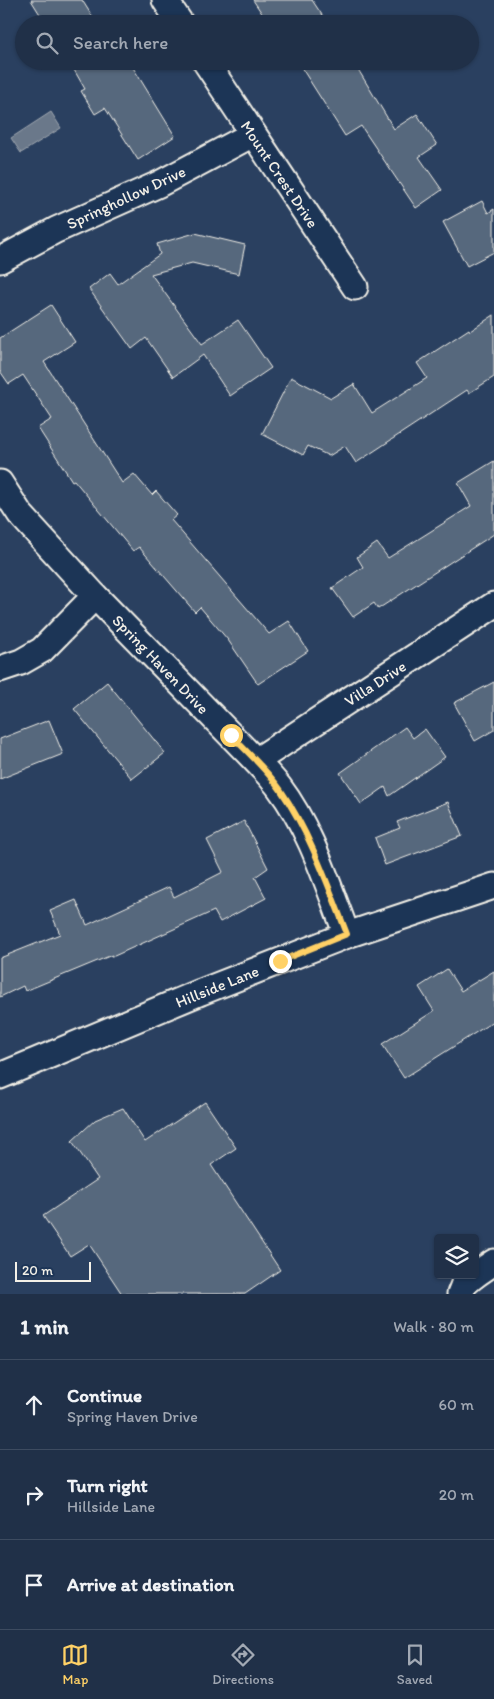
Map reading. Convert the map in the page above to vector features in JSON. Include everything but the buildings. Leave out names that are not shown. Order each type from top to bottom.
[{"type":"street","points":[[165,0],[175,15]]},
{"type":"street","name":"Mount Crest Drive","points":[[211,70],[355,286]]},
{"type":"street","name":"Springhollow Drive","points":[[0,260],[56,230],[159,184],[253,134]]},
{"type":"street","name":"Spring Haven Drive","points":[[0,483],[20,514],[95,596],[279,787],[314,851],[347,934]]},
{"type":"street","points":[[0,669],[21,662],[42,650],[95,596]]},
{"type":"street","name":"Villa Drive","points":[[256,761],[494,605]]},
{"type":"street","name":"Hillside Lane","points":[[0,1076],[201,992],[347,934],[494,886]]},
{"type":"street","points":[[479,1272],[494,1262]]},
{"type":"street","points":[[460,1294],[464,1284],[470,1279]]},
{"type":"water","points":[[51,112],[61,128],[21,153],[11,138]]},
{"type":"route","points":[[231,735],[279,787],[293,810],[314,851],[347,934],[280,961]]}]
